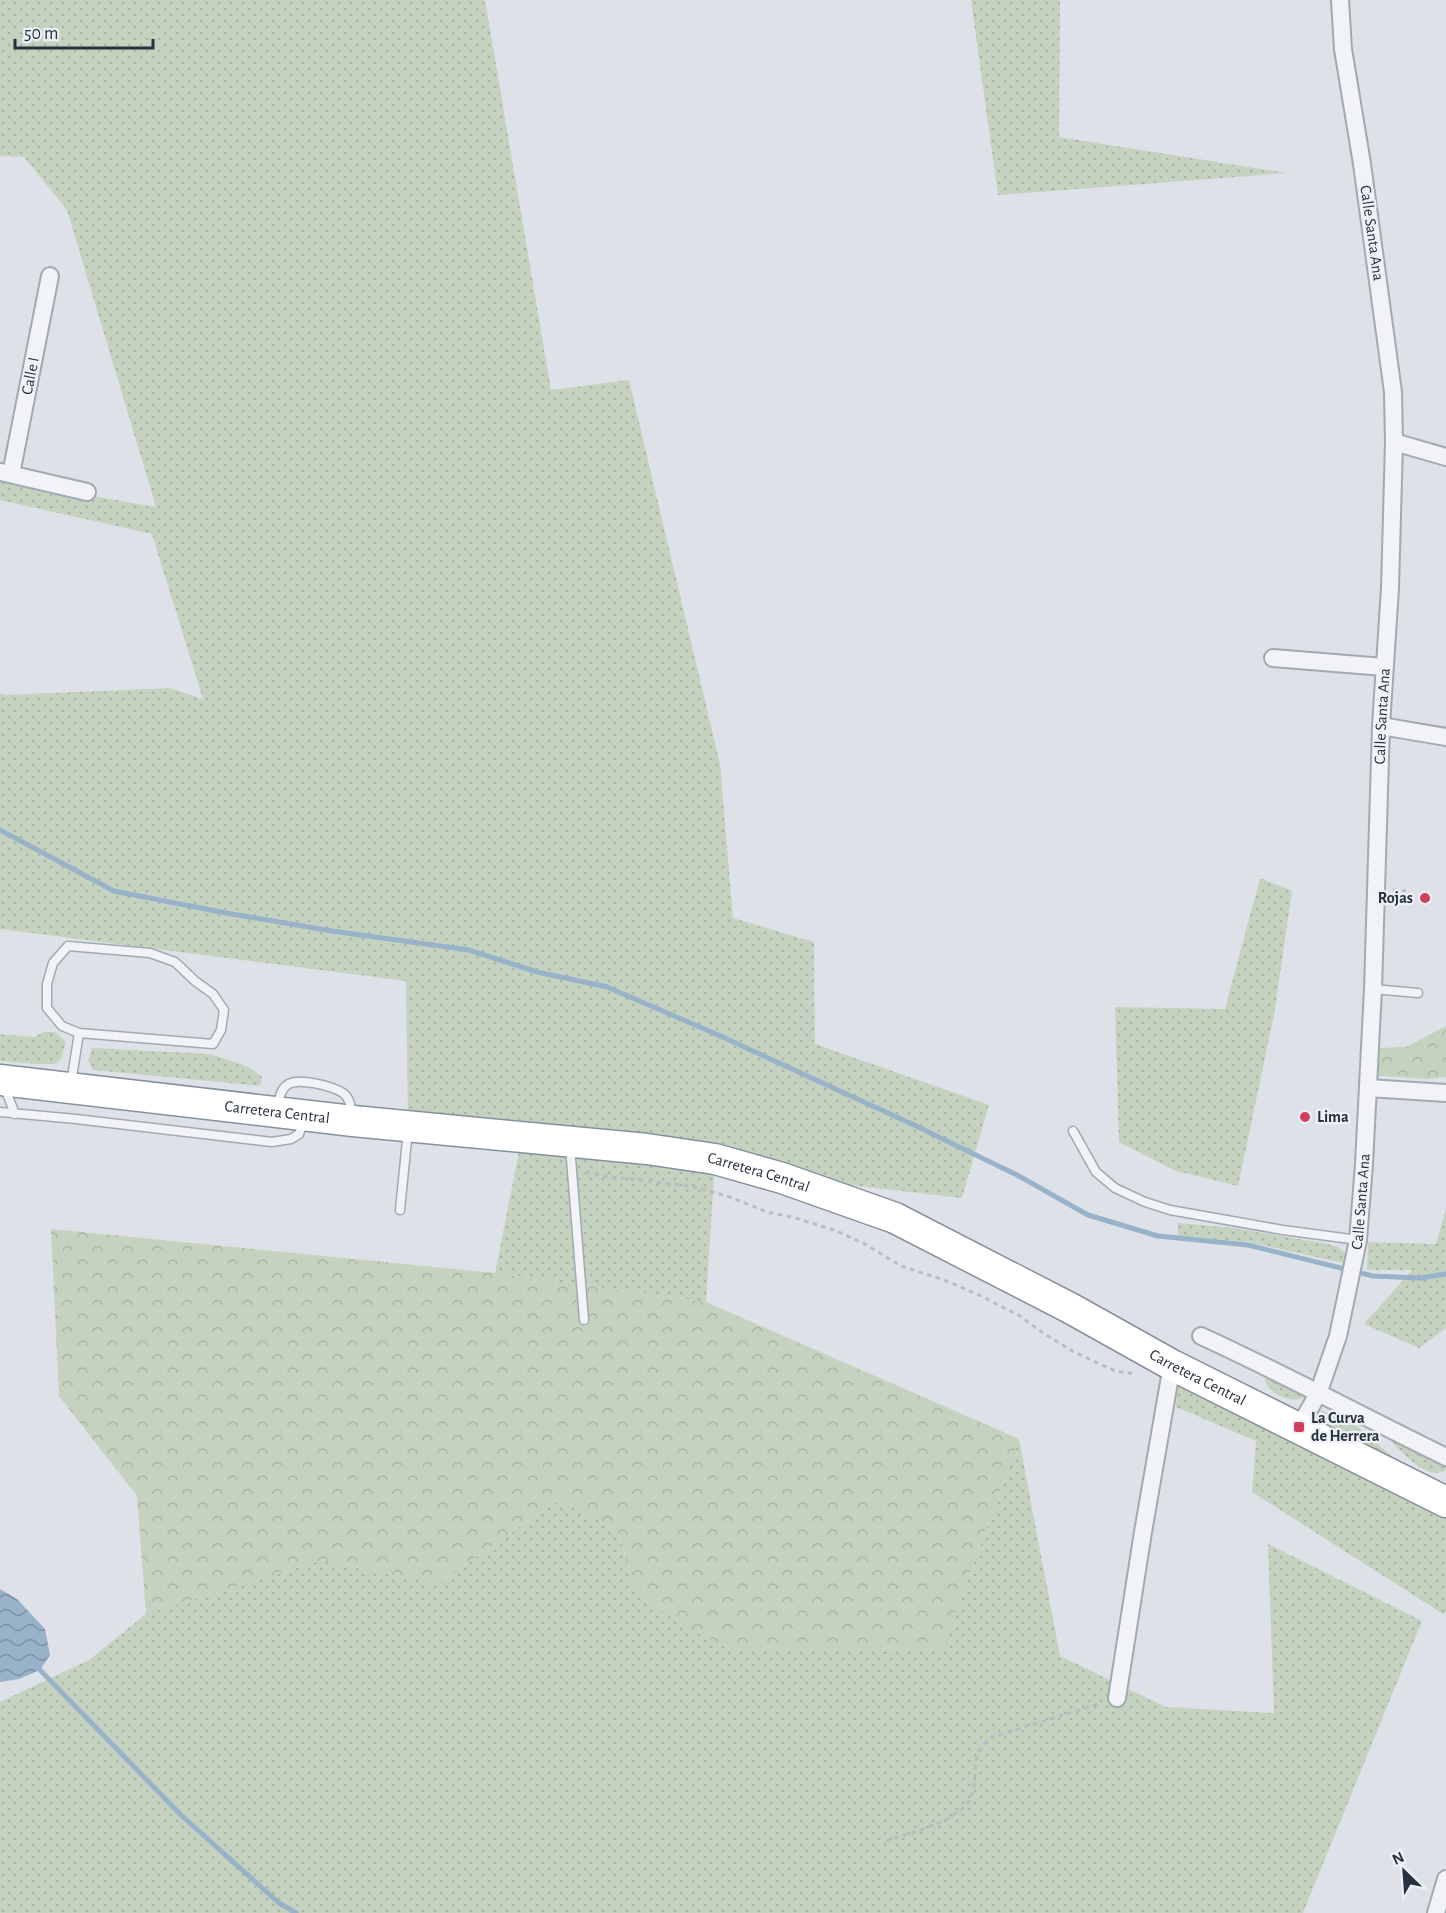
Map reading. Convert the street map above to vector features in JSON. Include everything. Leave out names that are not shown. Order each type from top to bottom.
[{"type":"highway","name":"Carretera Central","points":[[1,1080],[353,1121],[647,1149],[715,1159],[782,1178],[895,1218],[1070,1308],[1172,1365],[1446,1502]]},
{"type":"street","name":"Calle Santa Ana","points":[[1299,1427],[1318,1394],[1338,1336],[1357,1246],[1368,1089],[1381,726],[1390,588],[1394,442],[1390,370],[1362,164],[1343,49],[1340,0]]},
{"type":"street","name":"Calle I","points":[[5,473],[50,276]]},
{"type":"street","points":[[1394,442],[1446,457]]},
{"type":"street","points":[[5,473],[87,492]]},
{"type":"street","points":[[1273,658],[1384,667]]},
{"type":"street","points":[[1381,726],[1446,737]]},
{"type":"street","points":[[1368,1089],[1446,1093]]},
{"type":"street","points":[[1201,1336],[1289,1377],[1318,1394],[1446,1457]]},
{"type":"street","points":[[1117,1698],[1172,1365]]},
{"type":"street","points":[[1436,1913],[1446,1879]]},
{"type":"lane","points":[[68,946],[150,953],[175,962],[195,981],[213,993],[224,1010],[221,1030],[213,1044],[79,1034],[63,1026],[46,1008],[47,984],[53,963],[68,946]]},
{"type":"lane","points":[[1373,989],[1418,993]]},
{"type":"lane","points":[[70,1087],[79,1034]]},
{"type":"lane","points":[[1,1080],[15,1114]]},
{"type":"lane","points":[[276,1112],[280,1095],[287,1084],[312,1083],[343,1093],[350,1103],[353,1121]]},
{"type":"lane","points":[[0,1112],[272,1142],[291,1139],[299,1134],[305,1115]]},
{"type":"lane","points":[[400,1210],[408,1126]]},
{"type":"lane","points":[[1073,1131],[1096,1172],[1115,1188],[1145,1202],[1170,1210],[1357,1246]]},
{"type":"lane","points":[[572,1142],[584,1320]]},
{"type":"path","points":[[572,1142],[577,1164],[584,1170],[596,1175],[690,1186],[730,1197],[767,1212],[834,1230],[863,1243],[901,1266],[980,1295],[1020,1316],[1074,1352],[1115,1371],[1136,1374],[1155,1372],[1172,1365]]},
{"type":"path","points":[[886,1841],[957,1813],[969,1800],[981,1745],[992,1737],[1117,1698]]},
{"type":"green space","points":[[0,0],[485,0],[551,390],[629,380],[720,764],[733,918],[814,942],[815,1044],[989,1105],[962,1198],[850,1185],[715,1160],[706,1302],[495,1273],[521,1142],[408,1126],[406,981],[0,929],[0,693],[5,695],[170,688],[203,699],[152,534],[0,500],[0,480],[156,507],[67,210],[24,157],[0,156]]},
{"type":"green space","points":[[971,0],[1060,0],[1059,137],[1287,173],[998,195]]},
{"type":"green space","points":[[1260,878],[1292,891],[1274,1015],[1238,1186],[1176,1171],[1119,1142],[1115,1007],[1225,1009]]},
{"type":"green space","points":[[1446,1026],[1446,1077],[1427,1079],[1377,1075],[1376,1051],[1379,1048],[1406,1047]]},
{"type":"green space","points":[[44,1032],[55,1032],[66,1042],[61,1059],[55,1064],[0,1061],[0,1034],[34,1037]]},
{"type":"green space","points":[[92,1048],[210,1054],[249,1067],[262,1077],[260,1086],[93,1070],[88,1061]]},
{"type":"green space","points":[[1446,1208],[1446,1328],[1419,1348],[1364,1324],[1412,1270],[1367,1270],[1368,1242],[1436,1244]]},
{"type":"green space","points":[[1178,1223],[1234,1228],[1323,1243],[1338,1247],[1348,1256],[1347,1264],[1249,1242],[1178,1236]]},
{"type":"green space","points":[[51,1229],[495,1273],[706,1302],[1019,1439],[943,1648],[730,1650],[637,1596],[617,1529],[559,1500],[437,1584],[322,1560],[146,1614],[137,1496],[59,1396]]},
{"type":"green space","points":[[1265,1375],[1306,1396],[1293,1399],[1279,1396],[1269,1387]]},
{"type":"green space","points":[[1181,1382],[1446,1511],[1446,1612],[1443,1614],[1252,1492],[1256,1441],[1176,1407],[1178,1387]]},
{"type":"green space","points":[[1321,1410],[1358,1427],[1394,1458],[1344,1434],[1325,1421]]},
{"type":"green space","points":[[1019,1439],[1060,1656],[1166,1707],[1274,1713],[1268,1544],[1422,1621],[1303,1913],[0,1913],[0,1702],[89,1660],[146,1614],[322,1560],[437,1584],[559,1500],[617,1529],[637,1596],[730,1650],[943,1648]]},
{"type":"green space","points":[[1389,1439],[1400,1440],[1446,1466],[1446,1470],[1439,1473],[1423,1469]]},
{"type":"water","points":[[0,1589],[17,1599],[45,1629],[50,1655],[40,1670],[19,1679],[0,1682]]},
{"type":"waterway","points":[[0,830],[114,891],[332,931],[469,950],[537,972],[607,987],[716,1034],[914,1125],[1017,1175],[1088,1215],[1158,1236],[1248,1245],[1373,1276],[1421,1278],[1446,1274]]},
{"type":"waterway","points":[[40,1670],[181,1815],[279,1903],[296,1913]]},
{"type":"place","name":"Rojas","points":[[1425,898]]},
{"type":"place","name":"Lima","points":[[1305,1117]]},
{"type":"place","name":"La Curva de Herrera","points":[[1299,1427]]}]
